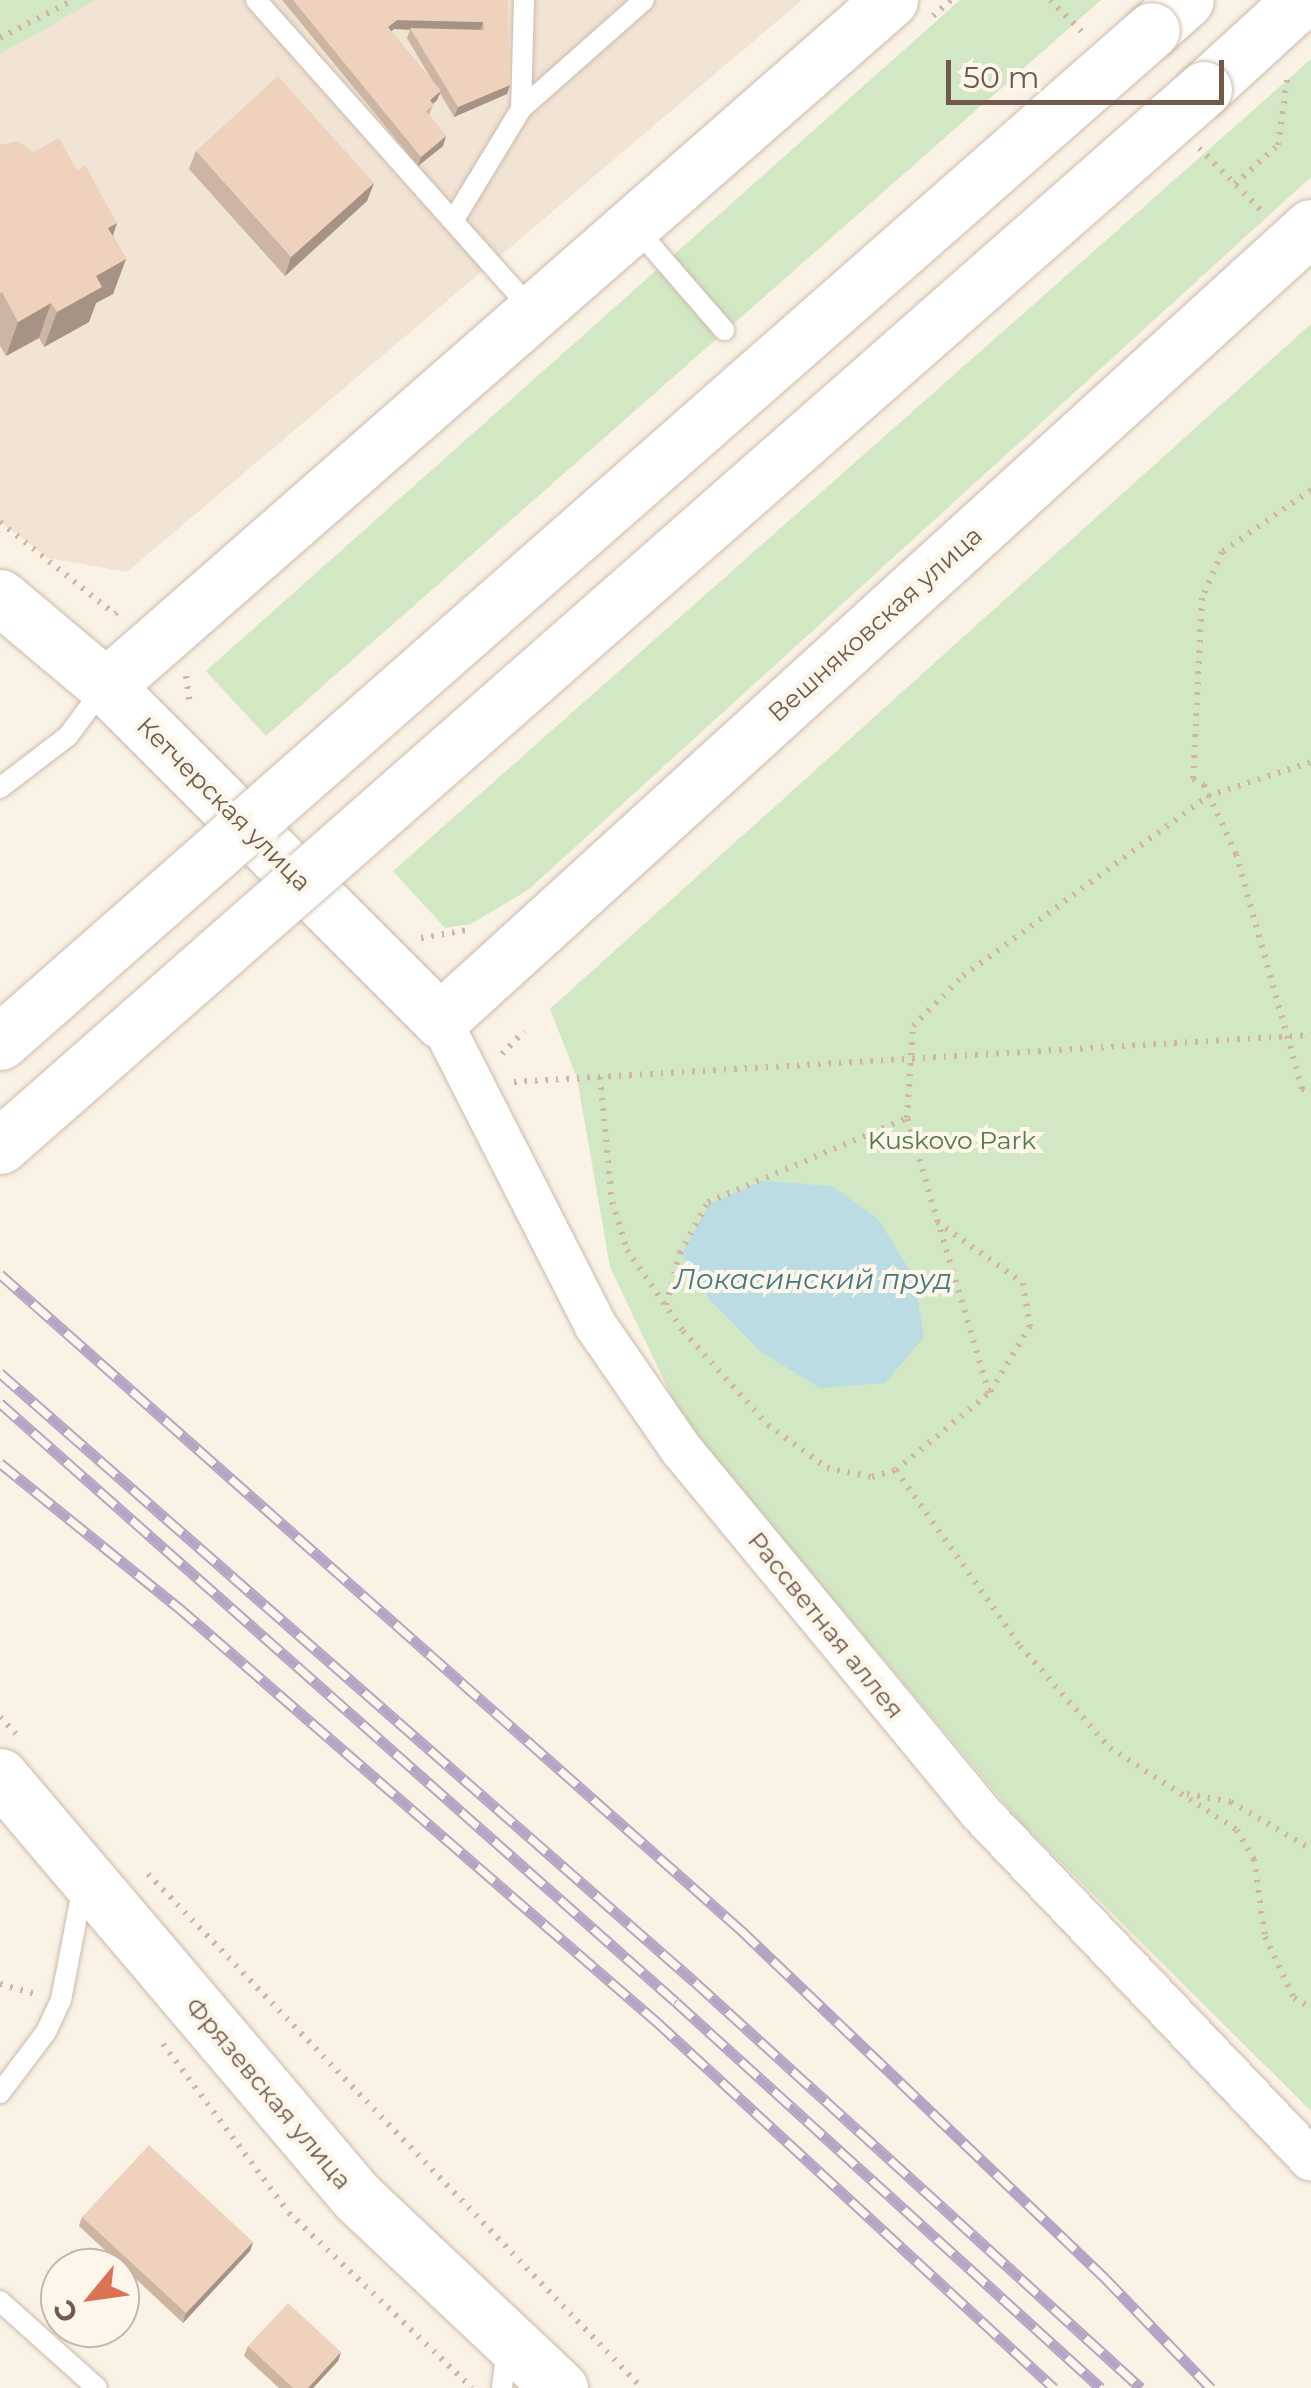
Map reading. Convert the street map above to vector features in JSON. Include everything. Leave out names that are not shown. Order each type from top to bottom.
[{"type":"main road","points":[[106,686],[890,0]]},
{"type":"main road","points":[[0,1146],[1301,0]]},
{"type":"main road","points":[[0,1042],[1169,15]]},
{"type":"main road","name":"Вешняковская улица","points":[[440,1020],[1311,228]]},
{"type":"main road","name":"Кетчерская улица","points":[[0,596],[106,686],[440,1020]]},
{"type":"main road","name":"Фрязевская улица","points":[[13,1760],[86,1872],[357,2197],[505,2364],[560,2388]]},
{"type":"street","name":"Рассветная аллея","points":[[440,1020],[596,1326],[681,1449],[980,1812],[1311,2159]]},
{"type":"lane","points":[[256,0],[533,311]]},
{"type":"lane","points":[[521,109],[524,0]]},
{"type":"lane","points":[[453,222],[521,109],[644,0]]},
{"type":"lane","points":[[633,224],[724,330]]},
{"type":"lane","points":[[0,788],[68,736],[106,686]]},
{"type":"lane","points":[[0,2093],[46,2032],[61,2000],[86,1872]]},
{"type":"lane","points":[[0,2301],[98,2388]]},
{"type":"path","points":[[0,38],[72,0]]},
{"type":"path","points":[[1235,184],[1278,145],[1290,76],[1284,68]]},
{"type":"path","points":[[1311,490],[1222,552],[1202,598],[1192,779],[1204,785],[1236,854],[1302,1088],[1311,1092]]},
{"type":"path","points":[[0,522],[116,614]]},
{"type":"path","points":[[990,1393],[906,1118],[913,1026],[962,976],[1208,796],[1311,762]]},
{"type":"path","points":[[473,1084],[1311,1035]]},
{"type":"path","points":[[600,1076],[612,1202],[627,1250],[666,1305],[768,1426],[827,1468],[872,1477],[896,1470],[990,1393],[1030,1326],[1023,1282],[936,1222]]},
{"type":"path","points":[[666,1305],[680,1253],[708,1202],[906,1118]]},
{"type":"path","points":[[896,1470],[1020,1646],[1110,1748],[1237,1830],[1254,1859],[1265,1938],[1294,1998],[1311,2008]]},
{"type":"path","points":[[0,1716],[13,1760]]},
{"type":"path","points":[[1181,1793],[1232,1802],[1311,1848]]},
{"type":"path","points":[[144,1870],[642,2388]]},
{"type":"path","points":[[0,1984],[46,1997]]},
{"type":"path","points":[[156,2036],[289,2213],[472,2388]]},
{"type":"shaded area","points":[[0,0],[802,0],[127,572],[48,558],[0,522]]},
{"type":"green space","points":[[0,0],[96,0],[0,54]]},
{"type":"green space","points":[[960,0],[1101,0],[266,736],[206,671]]},
{"type":"green space","points":[[1311,59],[1311,177],[528,890],[471,924],[445,928],[393,871]]},
{"type":"green space","name":"Kuskovo Park","points":[[1311,324],[1311,2111],[1021,1823],[683,1420],[610,1267],[577,1078],[550,1009]]},
{"type":"water","name":"Локасинский пруд","points":[[762,1181],[832,1186],[878,1219],[914,1277],[924,1337],[885,1383],[820,1388],[760,1351],[709,1299],[682,1254],[709,1204]]},
{"type":"building","points":[[293,0],[508,0],[510,85],[458,107],[410,28],[484,30],[483,22],[397,20],[388,27],[441,91],[430,100],[434,105],[426,111],[446,136],[421,157]]},
{"type":"building","points":[[278,76],[374,183],[291,257],[196,151]]},
{"type":"building","points":[[59,138],[77,170],[85,165],[117,223],[108,228],[126,259],[96,276],[102,287],[57,312],[51,303],[18,322],[0,293],[0,145],[18,141],[33,152]]},
{"type":"building","points":[[149,2145],[253,2242],[186,2313],[140,2271],[140,2248],[116,2248],[82,2217]]},
{"type":"building","points":[[288,2303],[341,2352],[308,2388],[293,2388],[248,2346]]},
{"type":"railway","points":[[0,1274],[741,1930],[1105,2278],[1211,2388]]},
{"type":"railway","points":[[0,1373],[695,1982],[1141,2388]]},
{"type":"railway","points":[[0,1403],[676,2002],[1101,2388]]},
{"type":"railway","points":[[0,1463],[178,1607],[657,2022],[1054,2388]]}]
